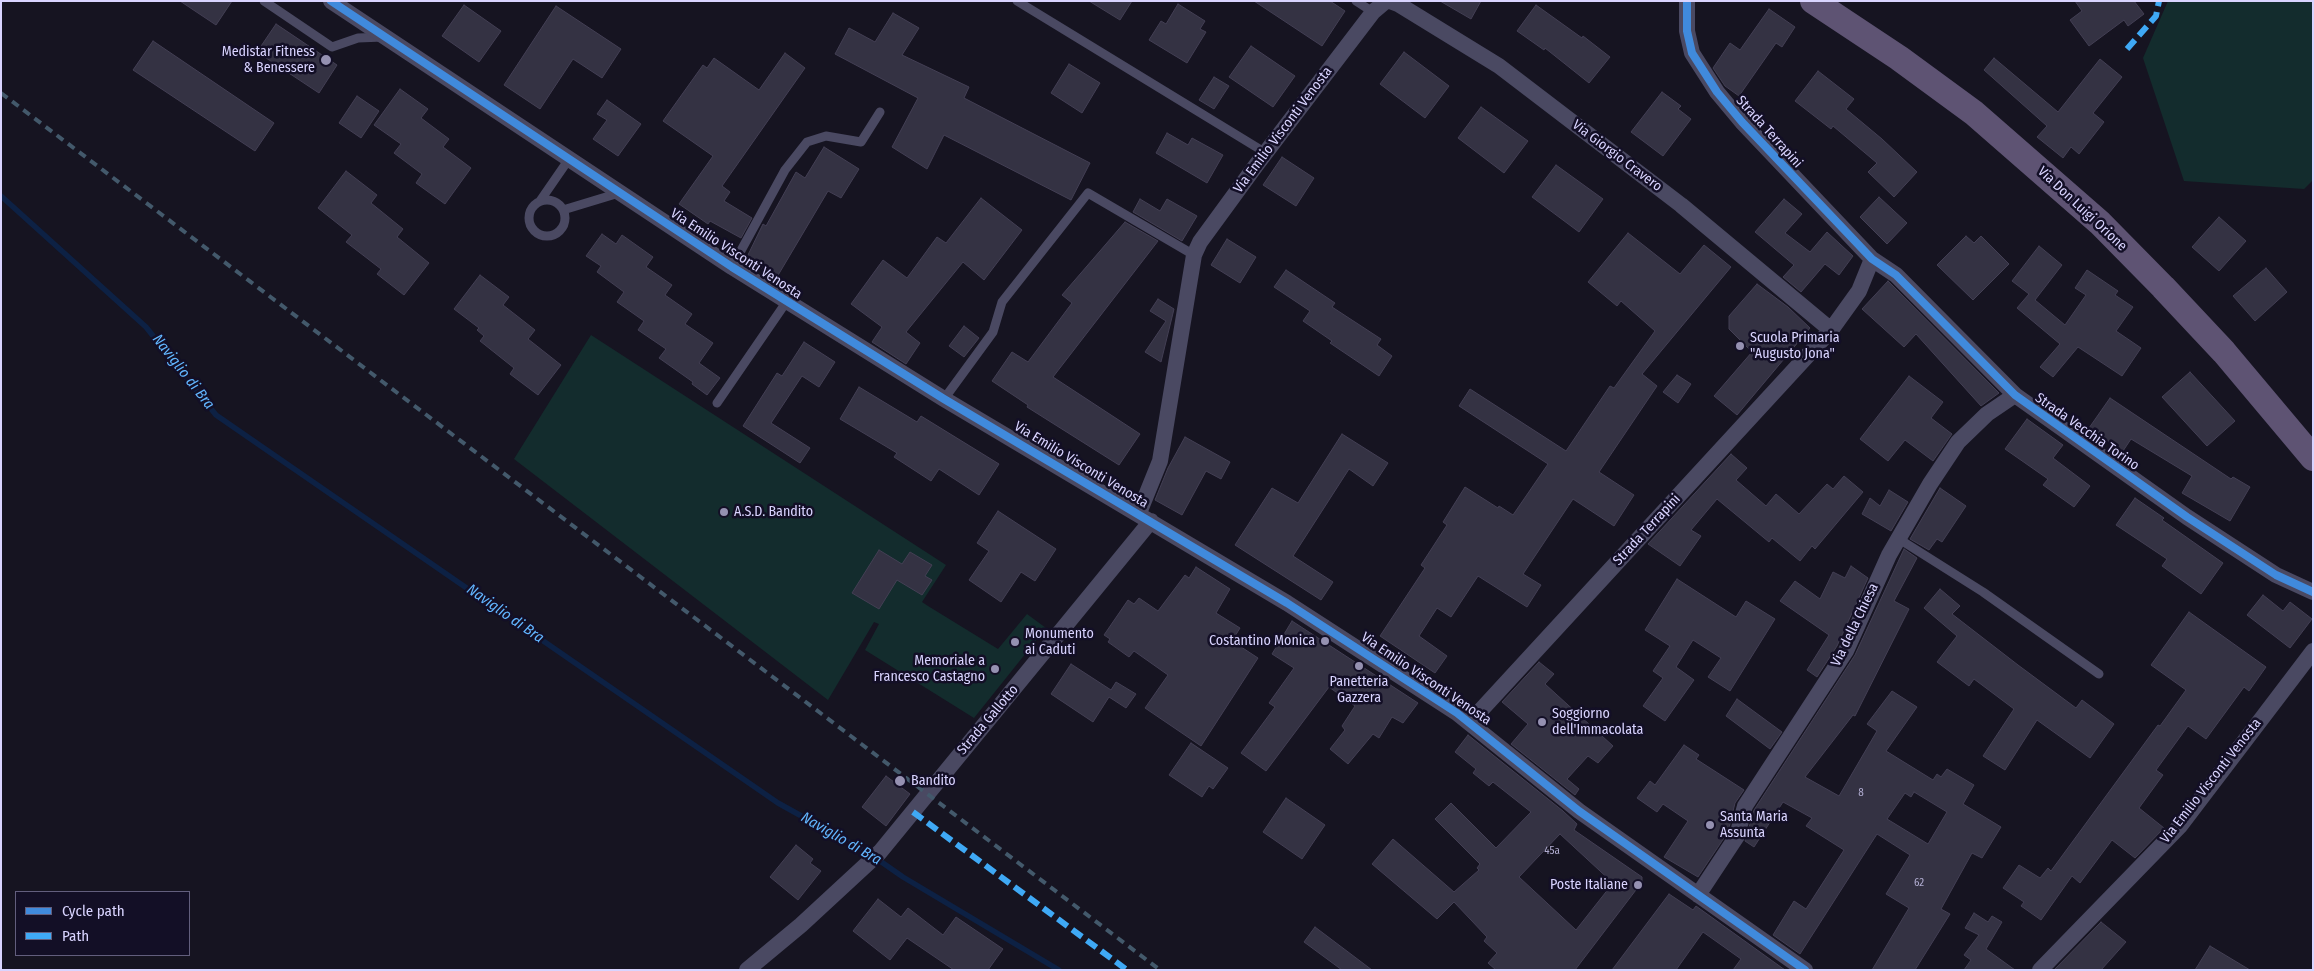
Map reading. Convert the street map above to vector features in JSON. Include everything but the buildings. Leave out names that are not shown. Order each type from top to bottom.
[{"type":"main road","name":"Via Don Luigi Orione","points":[[1813,1],[1899,58],[1974,113],[2100,223],[2224,352],[2313,458]]},
{"type":"street","points":[[1373,12],[1386,1]]},
{"type":"street","name":"Via Giorgio Cravero","points":[[1390,1],[1398,4],[1499,66],[1681,205],[1831,330]]},
{"type":"street","name":"Strada Terrapini","points":[[1470,722],[1831,330],[1859,291],[1872,259],[1742,122],[1717,92],[1692,53],[1687,31],[1687,1]]},
{"type":"street","name":"Via Emilio Visconti Venosta","points":[[334,2],[732,267],[944,398],[1287,603],[1470,722],[1579,811],[1805,970]]},
{"type":"street","name":"Via Emilio Visconti Venosta","points":[[1145,517],[1160,461],[1194,255],[1200,242],[1373,12]]},
{"type":"street","name":"Strada Vecchia Torino","points":[[1872,259],[1896,275],[2015,395],[2187,517],[2276,575],[2313,592]]},
{"type":"street","name":"Via della Chiesa","points":[[1698,895],[1737,836],[1745,806],[1846,651],[1889,555],[1958,442],[1987,414],[2015,395]]},
{"type":"street","name":"Strada Gallotto","points":[[748,970],[875,858],[1145,517]]},
{"type":"street","name":"Via Emilio Visconti Venosta","points":[[2040,970],[2180,826],[2313,652]]},
{"type":"lane","points":[[264,1],[332,47],[358,38],[384,36]]},
{"type":"lane","points":[[1017,1],[1266,153]]},
{"type":"lane","points":[[1356,1],[1373,12]]},
{"type":"lane","points":[[732,267],[785,170],[807,142],[826,136],[861,142],[880,112]]},
{"type":"lane","points":[[540,201],[556,202],[563,210],[564,221],[559,231],[544,235],[534,229],[530,219],[532,209],[540,201],[569,159]]},
{"type":"lane","points":[[563,210],[619,192]]},
{"type":"lane","points":[[944,398],[993,332],[1002,302],[1088,193],[1194,255]]},
{"type":"lane","points":[[717,403],[787,301]]},
{"type":"lane","points":[[1899,539],[1983,592],[2099,674]]},
{"type":"green space","points":[[2168,1],[2313,1],[2313,180],[2304,189],[2184,181],[2143,58]]},
{"type":"green space","name":"A.S.D. Bandito","points":[[591,335],[946,565],[922,602],[928,606],[998,649],[1027,614],[1046,628],[974,718],[865,650],[879,624],[874,622],[828,700],[514,459]]},
{"type":"waterway","name":"Naviglio di Bra","points":[[1,196],[146,327],[216,415],[778,803],[870,854],[903,877],[1059,970]]},
{"type":"railway","points":[[1,93],[1160,970]]},
{"type":"marked path","points":[[2127,49],[2156,16],[2159,1]]},
{"type":"marked path","points":[[913,812],[1127,970]]},
{"type":"cycle path","points":[[331,1],[732,267],[944,399],[1287,603],[1457,713],[1579,811],[1805,970]]},
{"type":"cycle path","points":[[1687,1],[1687,31],[1692,53],[1717,92],[1742,122],[1872,259],[1896,275],[2015,395],[2187,517],[2276,575],[2313,592]]},
{"type":"place","name":"Medistar Fitness & Benessere","points":[[326,60]]},
{"type":"place","name":"Scuola Primaria \"Augusto Jona\"","points":[[1740,346]]},
{"type":"place","name":"A.S.D. Bandito","points":[[724,512]]},
{"type":"place","name":"Costantino Monica","points":[[1325,641]]},
{"type":"place","name":"Monumento ai Caduti","points":[[1015,642]]},
{"type":"place","name":"Panetteria Gazzera","points":[[1359,666]]},
{"type":"place","name":"Memoriale a Francesco Castagno","points":[[995,669]]},
{"type":"place","name":"Soggiorno dell'Immacolata","points":[[1542,722]]},
{"type":"place","name":"Bandito","points":[[900,781]]},
{"type":"place","name":"Santa Maria Assunta","points":[[1710,825]]},
{"type":"place","name":"Poste Italiane","points":[[1638,885]]}]
